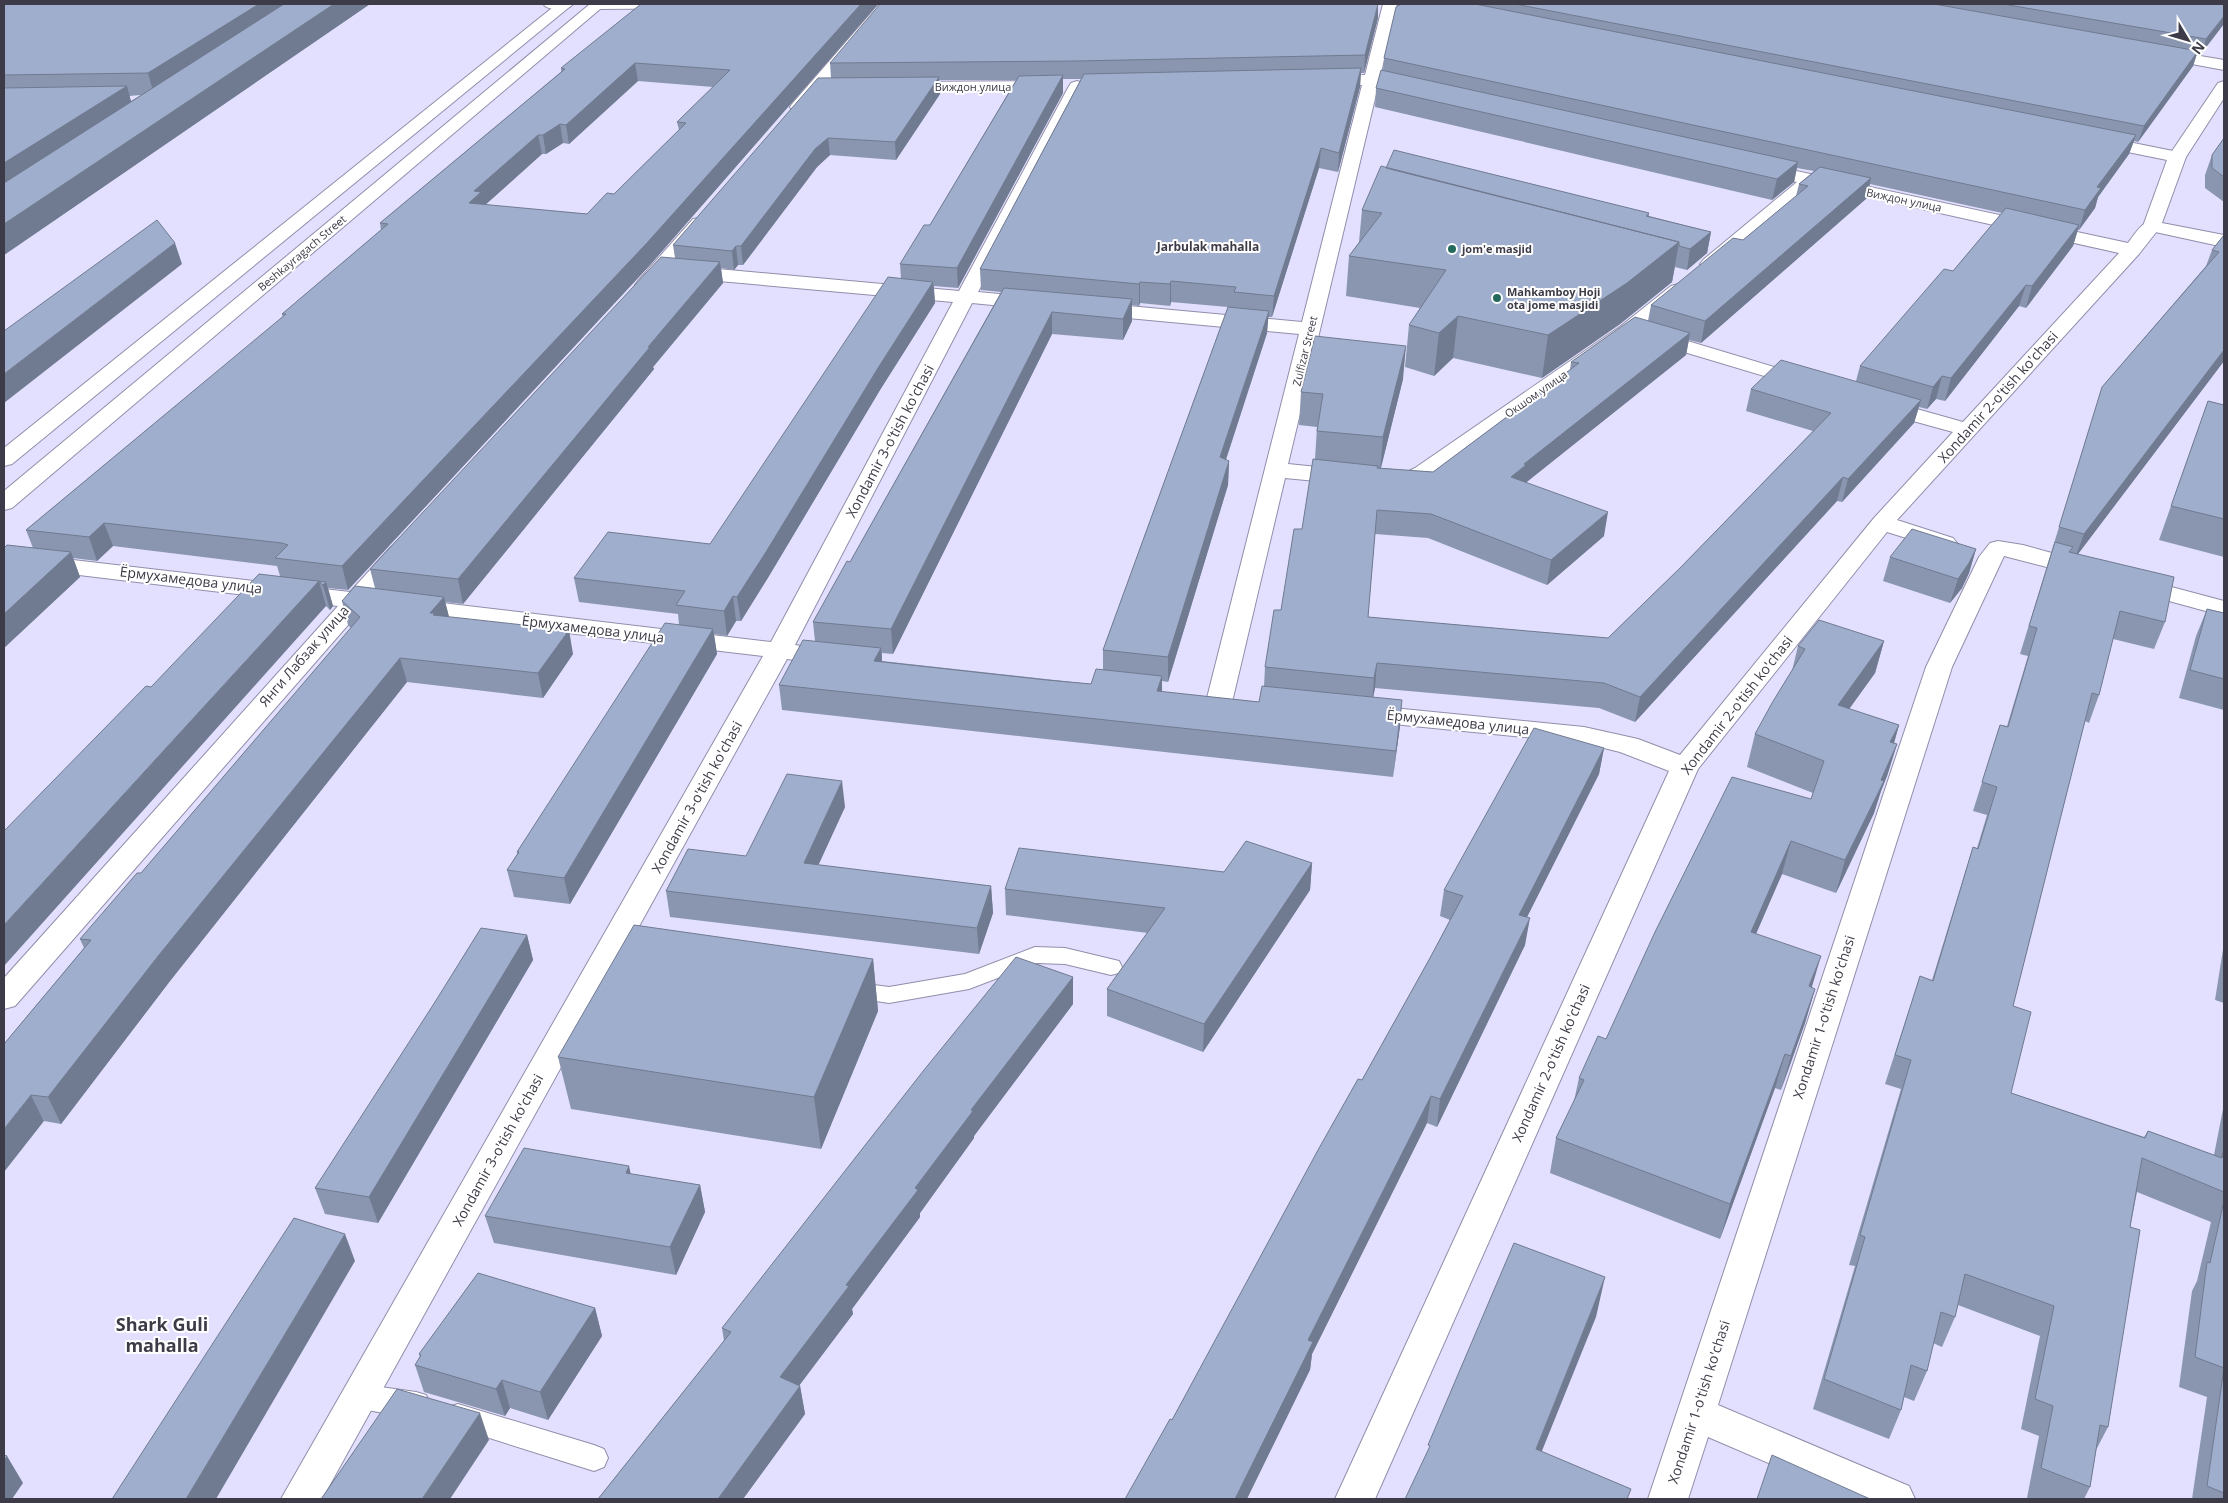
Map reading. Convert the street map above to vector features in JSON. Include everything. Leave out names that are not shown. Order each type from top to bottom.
[{"type":"street","points":[[550,4],[735,4]]},
{"type":"street","name":"Beshkayragach Street","points":[[4,459],[566,4]]},
{"type":"street","name":"Beshkayragach Street","points":[[4,503],[598,4]]},
{"type":"street","points":[[782,126],[824,88],[887,4]]},
{"type":"street","name":"Zulfizar Street","points":[[1220,698],[1310,329],[1354,191],[1371,80],[1390,4]]},
{"type":"street","points":[[2147,51],[2224,65]]},
{"type":"street","points":[[1302,82],[1371,80],[1428,93]]},
{"type":"street","name":"Виждон улица","points":[[882,87],[1087,86]]},
{"type":"street","name":"Xondamir 3-o'tish ko'chasi","points":[[300,1499],[619,954],[966,297],[1087,86]]},
{"type":"street","name":"Xondamir 2-o'tish ko'chasi","points":[[1355,1499],[1685,767],[1882,523],[2152,226],[2177,157],[2224,86]]},
{"type":"street","points":[[2080,137],[2177,157]]},
{"type":"street","name":"Виждон улица","points":[[1743,165],[2132,250]]},
{"type":"street","name":"Окшом улица","points":[[1276,470],[1397,482],[1410,480],[1424,473],[1628,330],[1687,276],[1810,180]]},
{"type":"street","points":[[631,299],[710,209]]},
{"type":"street","points":[[2152,226],[2224,241]]},
{"type":"street","points":[[658,270],[1054,305]]},
{"type":"street","points":[[1074,307],[1310,329]]},
{"type":"street","points":[[1628,330],[1826,388]]},
{"type":"street","points":[[1864,399],[1968,430]]},
{"type":"street","points":[[1882,523],[1983,552],[2224,609]]},
{"type":"street","name":"Янги Лабзак улица","points":[[4,998],[415,534]]},
{"type":"street","name":"Xondamir 1-o'tish ko'chasi","points":[[1668,1499],[1938,667],[1983,552]]},
{"type":"street","name":"Ёрмухамедова улица","points":[[4,560],[857,660]]},
{"type":"street","name":"Ёрмухамедова улица","points":[[1338,710],[1584,735],[1628,744],[1685,767]]},
{"type":"street","points":[[1695,1413],[1895,1499]]},
{"type":"lane","points":[[831,986],[889,995],[970,981],[1035,956],[1065,956],[1111,967]]},
{"type":"lane","points":[[359,1396],[418,1404],[594,1458]]},
{"type":"building","points":[[4,4],[259,4],[148,73],[4,75]]},
{"type":"building","points":[[284,4],[334,4],[4,224],[4,183]]},
{"type":"building","points":[[641,4],[861,4],[646,244],[342,566],[275,558],[288,545],[282,543],[104,523],[89,537],[26,530],[286,314],[282,314],[388,224],[380,223],[565,69],[561,68]],"holes":[[[635,63],[730,70],[677,122],[686,123],[614,194],[607,193],[587,214],[469,203],[481,192],[474,191],[538,135],[543,135],[560,124],[566,125]]]},
{"type":"building","points":[[880,4],[1378,4],[1365,55],[1077,61],[830,63]]},
{"type":"building","points":[[1401,4],[1475,4],[2136,135],[2097,187],[2101,188],[2085,210],[1384,58],[1396,7]]},
{"type":"building","points":[[1515,4],[1934,4],[2198,51],[2144,126]]},
{"type":"building","points":[[2003,4],[2224,4],[2224,16],[2206,39]]},
{"type":"building","points":[[1361,68],[1339,153],[1321,148],[1274,296],[1234,292],[1236,287],[1171,281],[1170,284],[1140,282],[1139,284],[980,269],[1084,74]]},
{"type":"building","points":[[1381,70],[1798,162],[1777,179],[1376,88]]},
{"type":"building","points":[[1063,75],[957,268],[900,264],[924,225],[930,225],[1019,76]]},
{"type":"building","points":[[939,77],[895,142],[828,138],[815,149],[741,246],[736,246],[732,251],[673,245],[818,78]]},
{"type":"building","points":[[127,86],[4,163],[4,88]]},
{"type":"building","points":[[2224,138],[2224,177],[2212,168],[2212,155]]},
{"type":"building","points":[[1394,150],[1649,213],[1646,216],[1711,232],[1690,249],[1679,246],[1679,242],[1386,168]]},
{"type":"building","points":[[1381,166],[1679,242],[1627,283],[1548,335],[1458,316],[1439,333],[1409,325],[1446,270],[1349,256],[1382,213],[1362,210]]},
{"type":"building","points":[[1820,167],[1871,178],[1705,321],[1651,305],[1733,238],[1743,240],[1808,186],[1799,184]]},
{"type":"building","points":[[2006,208],[2079,225],[2032,286],[2026,285],[1951,378],[1942,376],[1933,387],[1860,366],[1944,269],[1953,271]]},
{"type":"building","points":[[157,220],[175,243],[4,374],[4,331]]},
{"type":"building","points":[[2224,235],[2224,350],[2084,534],[2059,527],[2102,387],[2219,252],[2212,250]]},
{"type":"building","points":[[661,257],[720,262],[458,579],[370,569]]},
{"type":"building","points":[[888,277],[933,282],[878,368],[766,552],[737,597],[733,596],[724,611],[676,605],[685,591],[574,578],[608,532],[710,544]]},
{"type":"building","points":[[1004,288],[1132,299],[1123,319],[1052,312],[891,629],[813,622],[847,561],[850,562]]},
{"type":"building","points":[[1228,307],[1269,311],[1220,457],[1229,461],[1168,657],[1103,650]]},
{"type":"building","points":[[1635,317],[1690,333],[1524,464],[1526,465],[1511,477],[1608,512],[1551,560],[1431,514],[1377,510],[1368,617],[1608,638],[1680,568],[1831,413],[1751,389],[1781,360],[1921,400],[1848,479],[1843,477],[1640,697],[1604,683],[1377,663],[1374,678],[1265,667],[1274,610],[1281,610],[1294,529],[1302,529],[1313,459],[1378,466],[1377,468],[1433,472],[1579,363],[1571,362]]},
{"type":"building","points":[[1315,336],[1406,346],[1383,437],[1317,431],[1323,394],[1301,392]]},
{"type":"building","points":[[2208,401],[2224,405],[2224,519],[2171,506]]},
{"type":"building","points":[[1912,529],[1976,549],[1958,579],[1890,557]]},
{"type":"building","points":[[2055,542],[2073,547],[2069,552],[2174,577],[2165,622],[2120,611],[2099,695],[2092,693],[2013,1006],[2031,1012],[2011,1093],[2145,1138],[2148,1131],[2222,1158],[2224,1148],[2224,1192],[2142,1158],[2130,1227],[2140,1230],[2108,1427],[2100,1425],[2090,1487],[2041,1468],[2053,1406],[2035,1399],[2054,1306],[1965,1274],[1955,1317],[1941,1312],[1927,1371],[1911,1365],[1901,1410],[1824,1379],[1865,1237],[1860,1235],[1911,1060],[1895,1055],[1920,976],[1933,981],[1973,847],[1978,849],[1997,787],[1982,782],[2000,725],[2008,727],[2037,628],[2029,626]]},
{"type":"building","points":[[7,545],[71,552],[4,614],[4,548]]},
{"type":"building","points":[[259,574],[319,581],[4,925],[4,831],[146,686],[151,687]]},
{"type":"building","points":[[355,586],[444,597],[430,613],[435,613],[433,615],[569,630],[538,673],[400,658],[159,955],[48,1097],[31,1095],[4,1129],[4,1044],[91,940],[80,939],[137,873],[141,873],[360,617],[342,601]]},
{"type":"building","points":[[2207,609],[2224,613],[2224,679],[2190,670]]},
{"type":"building","points":[[1819,620],[1884,641],[1838,705],[1899,725],[1890,742],[1897,744],[1881,780],[1884,781],[1845,860],[1791,841],[1751,932],[1821,956],[1809,986],[1815,989],[1791,1056],[1785,1054],[1730,1204],[1556,1138],[1584,1080],[1579,1078],[1598,1036],[1606,1039],[1655,932],[1732,777],[1811,799],[1824,761],[1755,734],[1805,649],[1798,646]]},
{"type":"building","points":[[665,623],[713,629],[564,878],[507,870],[519,852],[517,852]]},
{"type":"building","points":[[803,640],[881,648],[874,661],[1047,680],[1091,684],[1096,669],[1162,676],[1157,691],[1259,702],[1262,686],[1402,700],[1396,751],[779,685]]},
{"type":"building","points":[[1534,728],[1604,748],[1519,915],[1530,918],[1440,1099],[1431,1096],[1308,1340],[1313,1342],[1235,1499],[1125,1499],[1170,1419],[1172,1420],[1318,1150],[1358,1079],[1362,1080],[1463,896],[1444,890]]},
{"type":"building","points":[[787,774],[842,781],[804,863],[991,886],[977,928],[666,891],[688,849],[746,856]]},
{"type":"building","points":[[1246,841],[1312,863],[1204,1024],[1107,989],[1165,908],[1005,889],[1019,848],[1224,872]]},
{"type":"building","points":[[634,925],[873,959],[814,1097],[558,1057]]},
{"type":"building","points":[[481,928],[527,935],[369,1197],[315,1188],[435,1002]]},
{"type":"building","points":[[1016,957],[1073,977],[971,1110],[973,1111],[915,1188],[918,1190],[846,1285],[849,1286],[780,1377],[800,1386],[718,1499],[598,1499],[731,1332],[722,1328],[924,1070]]},
{"type":"building","points":[[524,1148],[629,1166],[626,1173],[700,1185],[670,1247],[485,1216]]},
{"type":"building","points":[[2224,1201],[2224,1368],[2195,1357],[2207,1262],[2210,1263]]},
{"type":"building","points":[[294,1218],[345,1234],[186,1499],[112,1499]]},
{"type":"building","points":[[1514,1243],[1605,1277],[1536,1449],[1631,1489],[1627,1499],[1405,1499],[1430,1446],[1428,1445]]},
{"type":"building","points":[[478,1273],[595,1308],[540,1392],[502,1380],[496,1389],[415,1365],[421,1355],[419,1354]]},
{"type":"building","points":[[2224,1368],[2224,1493],[2207,1486]]},
{"type":"building","points":[[397,1389],[480,1413],[422,1499],[321,1499]]},
{"type":"building","points":[[1772,1455],[1870,1499],[1757,1499]]},
{"type":"place","name":"jom'e masjid","points":[[1452,249]]},
{"type":"place","name":"Mahkamboy Hoji ota jome masjidi","points":[[1497,298]]},
{"type":"district","name":"Jarbulak mahalla","points":[[1208,247]]},
{"type":"district","name":"Shark Guli mahalla","points":[[162,1335]]}]
